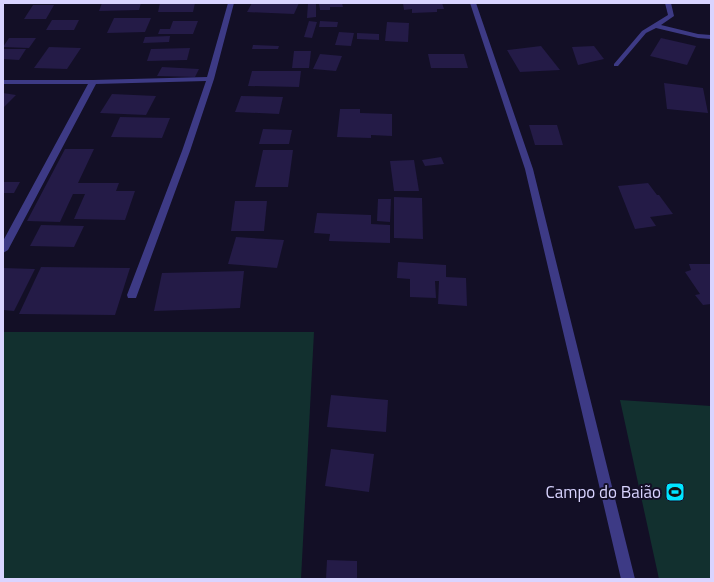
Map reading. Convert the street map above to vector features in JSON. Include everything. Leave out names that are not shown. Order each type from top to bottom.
[{"type":"street","points":[[132,296],[186,152],[210,79],[230,3]]},
{"type":"street","points":[[473,3],[529,169],[628,579]]},
{"type":"street","points":[[616,65],[644,32],[657,26],[671,16],[668,3]]},
{"type":"street","points":[[657,26],[698,36],[711,37]]},
{"type":"street","points":[[3,82],[93,82],[210,79]]},
{"type":"street","points":[[3,250],[93,82]]},
{"type":"green space","points":[[3,332],[314,332],[301,579],[3,579]]},
{"type":"green space","name":"Campo do Baião","points":[[620,400],[711,406],[711,579],[659,579]]},
{"type":"building","points":[[102,3],[141,3],[139,10],[99,11]]},
{"type":"building","points":[[160,3],[195,3],[193,12],[158,12]]},
{"type":"building","points":[[252,3],[299,3],[294,14],[247,12]]},
{"type":"building","points":[[308,3],[316,3],[316,17],[307,18]]},
{"type":"building","points":[[319,3],[342,3],[343,7],[330,7],[330,10],[320,10]]},
{"type":"building","points":[[403,3],[442,3],[444,9],[437,9],[437,12],[412,13],[412,9],[404,10]]},
{"type":"building","points":[[33,5],[54,5],[46,19],[24,19]]},
{"type":"building","points":[[114,18],[151,18],[145,32],[107,33]]},
{"type":"building","points":[[52,20],[79,20],[74,30],[46,30]]},
{"type":"building","points":[[173,21],[198,21],[193,34],[158,34],[160,29],[170,29]]},
{"type":"building","points":[[309,21],[317,22],[312,38],[304,37]]},
{"type":"building","points":[[320,21],[338,22],[337,27],[319,27]]},
{"type":"building","points":[[387,22],[409,23],[408,42],[385,41]]},
{"type":"building","points":[[339,32],[354,33],[351,46],[335,45]]},
{"type":"building","points":[[357,33],[379,34],[379,40],[357,39]]},
{"type":"building","points":[[170,36],[169,42],[143,43],[145,37]]},
{"type":"building","points":[[9,38],[36,38],[29,48],[3,47]]},
{"type":"building","points":[[661,38],[696,46],[687,65],[650,56]]},
{"type":"building","points":[[253,45],[279,46],[278,49],[252,49]]},
{"type":"building","points":[[541,46],[560,70],[520,72],[507,50]]},
{"type":"building","points":[[594,46],[604,59],[578,65],[572,47]]},
{"type":"building","points":[[49,47],[81,48],[67,69],[34,68]]},
{"type":"building","points":[[190,48],[187,60],[147,61],[151,49]]},
{"type":"building","points":[[3,49],[26,49],[19,60],[3,59]]},
{"type":"building","points":[[294,51],[311,51],[309,68],[292,68]]},
{"type":"building","points":[[320,54],[342,56],[336,71],[313,69]]},
{"type":"building","points":[[428,54],[464,54],[468,68],[431,68]]},
{"type":"building","points":[[162,67],[199,69],[195,77],[157,76]]},
{"type":"building","points":[[252,71],[301,71],[299,87],[248,86]]},
{"type":"building","points":[[664,83],[703,88],[708,113],[667,109]]},
{"type":"building","points":[[3,93],[16,95],[3,108]]},
{"type":"building","points":[[112,94],[156,96],[146,115],[100,113]]},
{"type":"building","points":[[241,96],[283,97],[279,114],[235,112]]},
{"type":"building","points":[[340,109],[360,109],[360,113],[392,114],[392,136],[371,135],[371,138],[337,137]]},
{"type":"building","points":[[120,117],[170,118],[162,138],[111,137]]},
{"type":"building","points":[[529,125],[557,125],[563,145],[535,145]]},
{"type":"building","points":[[263,129],[292,130],[289,144],[259,144]]},
{"type":"building","points":[[65,149],[94,149],[78,183],[119,183],[116,191],[135,191],[125,220],[74,219],[85,194],[73,194],[60,222],[27,221]]},
{"type":"building","points":[[263,150],[293,150],[288,187],[255,187]]},
{"type":"building","points":[[441,157],[444,164],[425,166],[422,160]]},
{"type":"building","points":[[414,160],[419,191],[394,191],[390,161]]},
{"type":"building","points":[[3,182],[20,182],[14,193],[3,193]]},
{"type":"building","points":[[648,183],[673,214],[650,217],[656,226],[635,229],[618,186]]},
{"type":"building","points":[[394,197],[422,198],[423,239],[394,238]]},
{"type":"building","points":[[378,199],[391,199],[390,222],[377,221]]},
{"type":"building","points":[[235,201],[267,201],[264,231],[231,231]]},
{"type":"building","points":[[317,213],[371,215],[371,224],[390,225],[390,243],[329,241],[330,234],[314,233]]},
{"type":"building","points":[[41,225],[84,226],[74,247],[30,246]]},
{"type":"building","points":[[236,237],[284,240],[277,268],[228,264]]},
{"type":"building","points":[[398,262],[446,265],[446,277],[466,278],[467,306],[438,304],[439,281],[435,281],[436,298],[410,297],[410,279],[397,278]]},
{"type":"building","points":[[689,264],[711,264],[711,304],[703,305],[695,295],[700,294],[685,272],[691,270]]},
{"type":"building","points":[[41,267],[130,268],[115,315],[19,314]]},
{"type":"building","points":[[3,268],[35,269],[14,311],[3,310]]},
{"type":"building","points":[[244,271],[240,308],[154,311],[162,273]]},
{"type":"building","points":[[331,395],[388,400],[386,432],[327,427]]},
{"type":"building","points":[[331,449],[374,454],[369,492],[325,486]]},
{"type":"building","points":[[327,560],[357,561],[357,579],[326,579]]},
{"type":"place","name":"Campo do Baião","points":[[675,492]]}]
